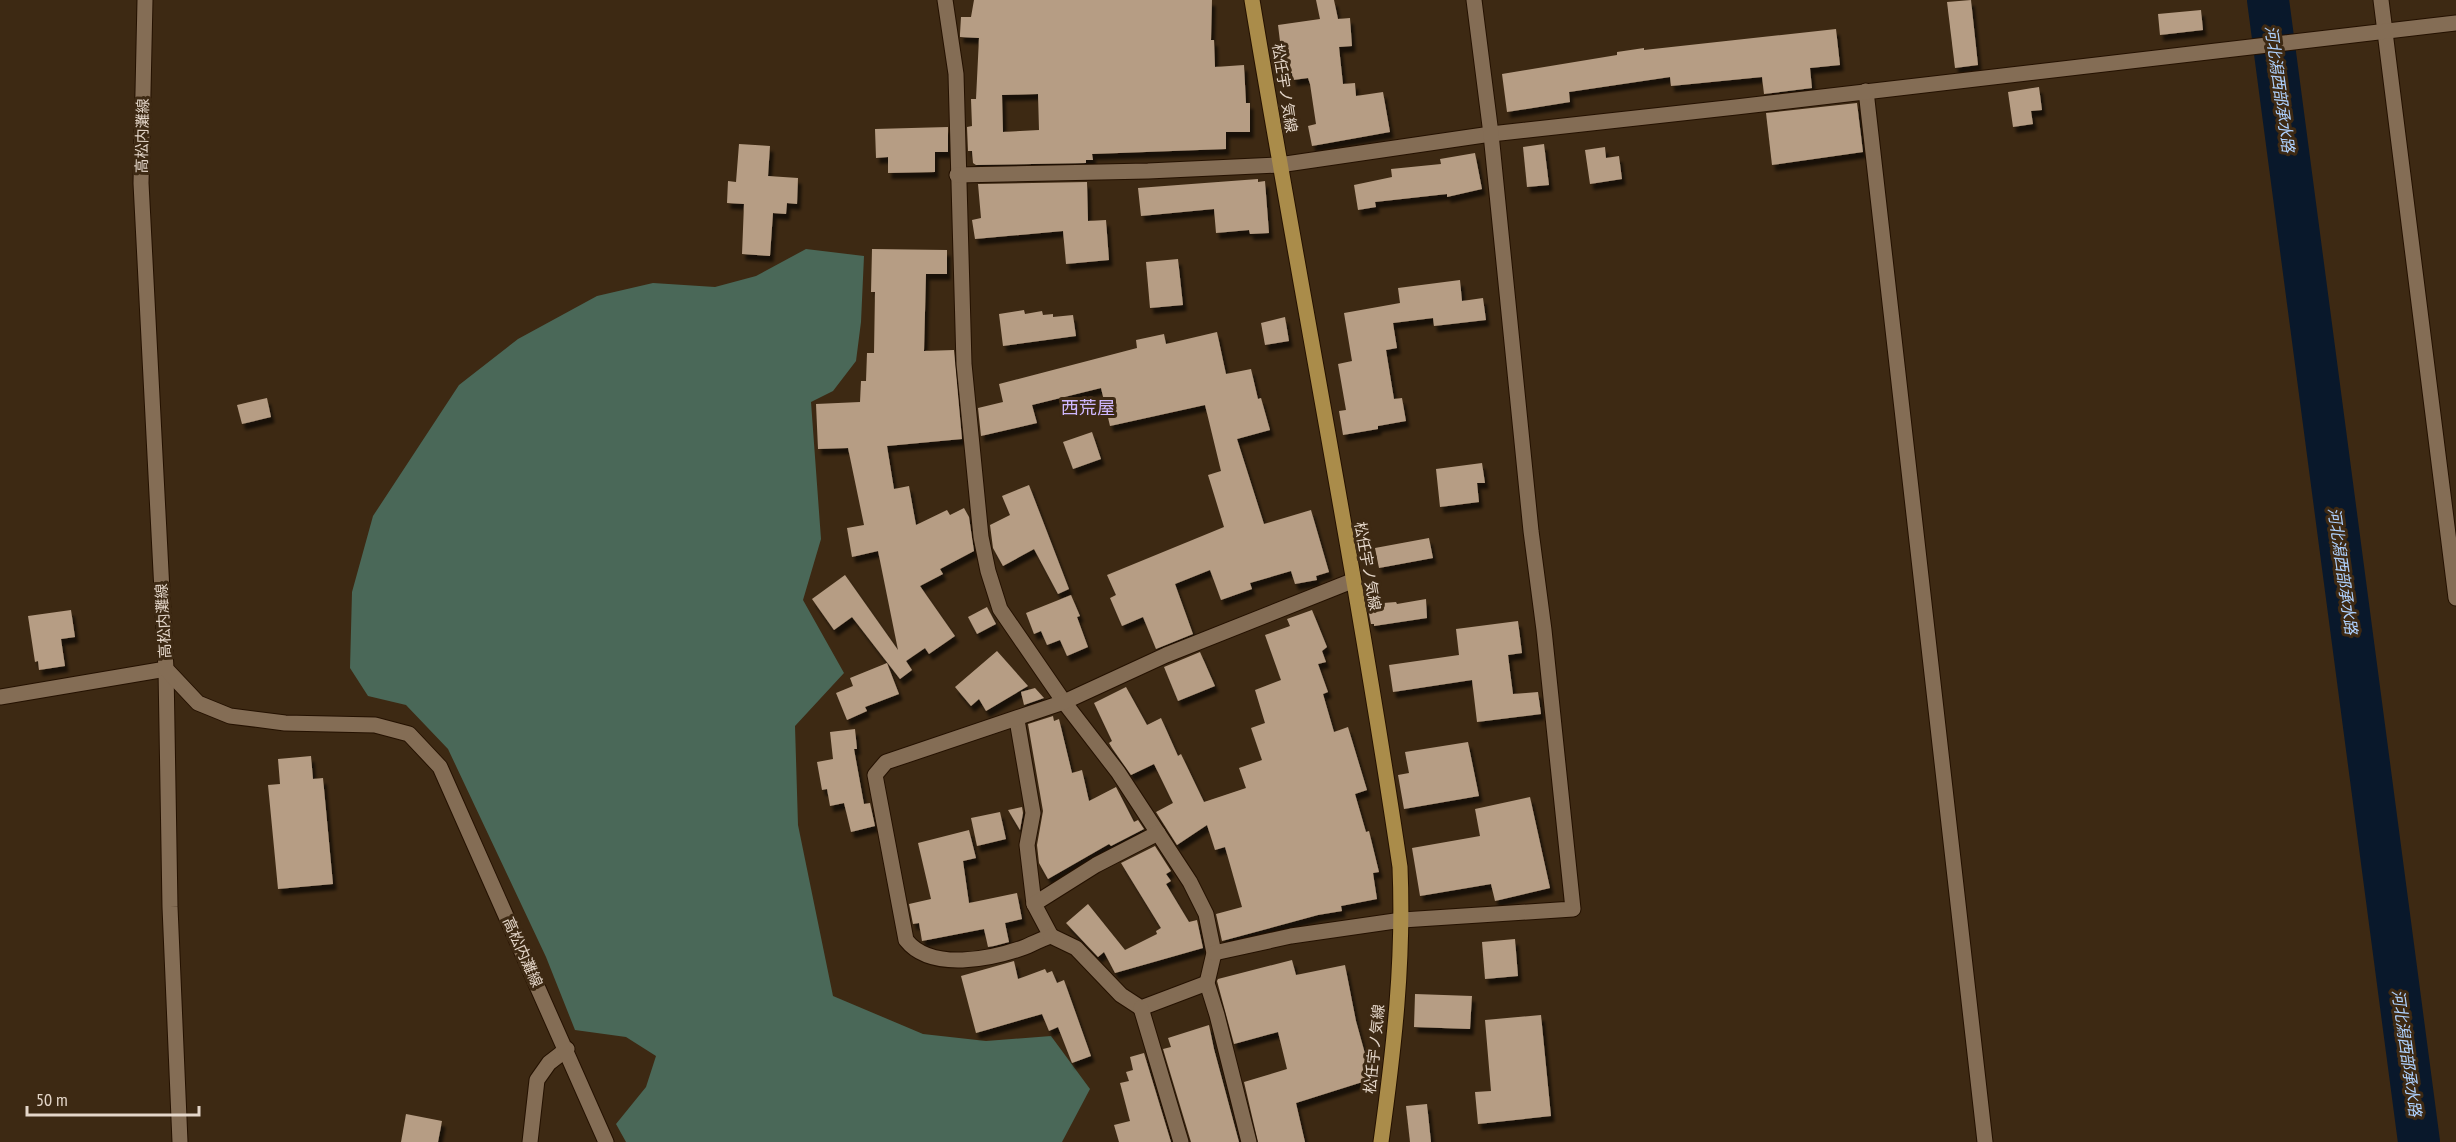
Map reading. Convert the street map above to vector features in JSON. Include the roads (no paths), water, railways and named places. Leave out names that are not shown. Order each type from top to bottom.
[{"type":"main road","name":"松任宇ノ気線","points":[[1252,0],[1397,846],[1402,920],[1396,1035],[1381,1142]]},
{"type":"street","name":"高松内灘線","points":[[145,0],[141,183],[166,669],[198,703],[230,716],[285,723],[375,725],[409,734],[440,767],[567,1049],[606,1142]]},
{"type":"street","points":[[945,0],[956,74],[964,364],[983,548],[988,571],[1000,609],[1064,702],[1118,772],[1190,882],[1206,914],[1214,953],[1207,983],[1249,1142]]},
{"type":"street","points":[[1214,953],[1291,936],[1402,920],[1574,909],[1531,531],[1491,134],[1474,0]]},
{"type":"street","points":[[2381,0],[2456,598]]},
{"type":"street","points":[[957,175],[1148,171],[1280,165],[1491,134],[2456,23]]},
{"type":"street","points":[[1866,91],[1985,1142]]},
{"type":"street","points":[[1051,936],[1024,947],[969,961],[941,958],[914,951],[906,940],[875,775],[886,762],[1017,720],[1064,702],[1166,655],[1352,581]]},
{"type":"street","points":[[0,697],[166,669],[170,907],[180,1142]]},
{"type":"street","points":[[1017,720],[1033,813],[1027,845],[1034,904],[1051,936],[1076,948],[1120,995],[1141,1008],[1181,1142]]},
{"type":"street","points":[[1034,904],[1096,865],[1158,832]]},
{"type":"street","points":[[1141,1008],[1207,983]]},
{"type":"street","points":[[530,1142],[537,1080],[549,1063],[567,1049]]},
{"type":"waterway","name":"河北潟西部承水路","points":[[2268,0],[2419,1142]]},
{"type":"district","name":"西荒屋","points":[[1088,407]]}]
